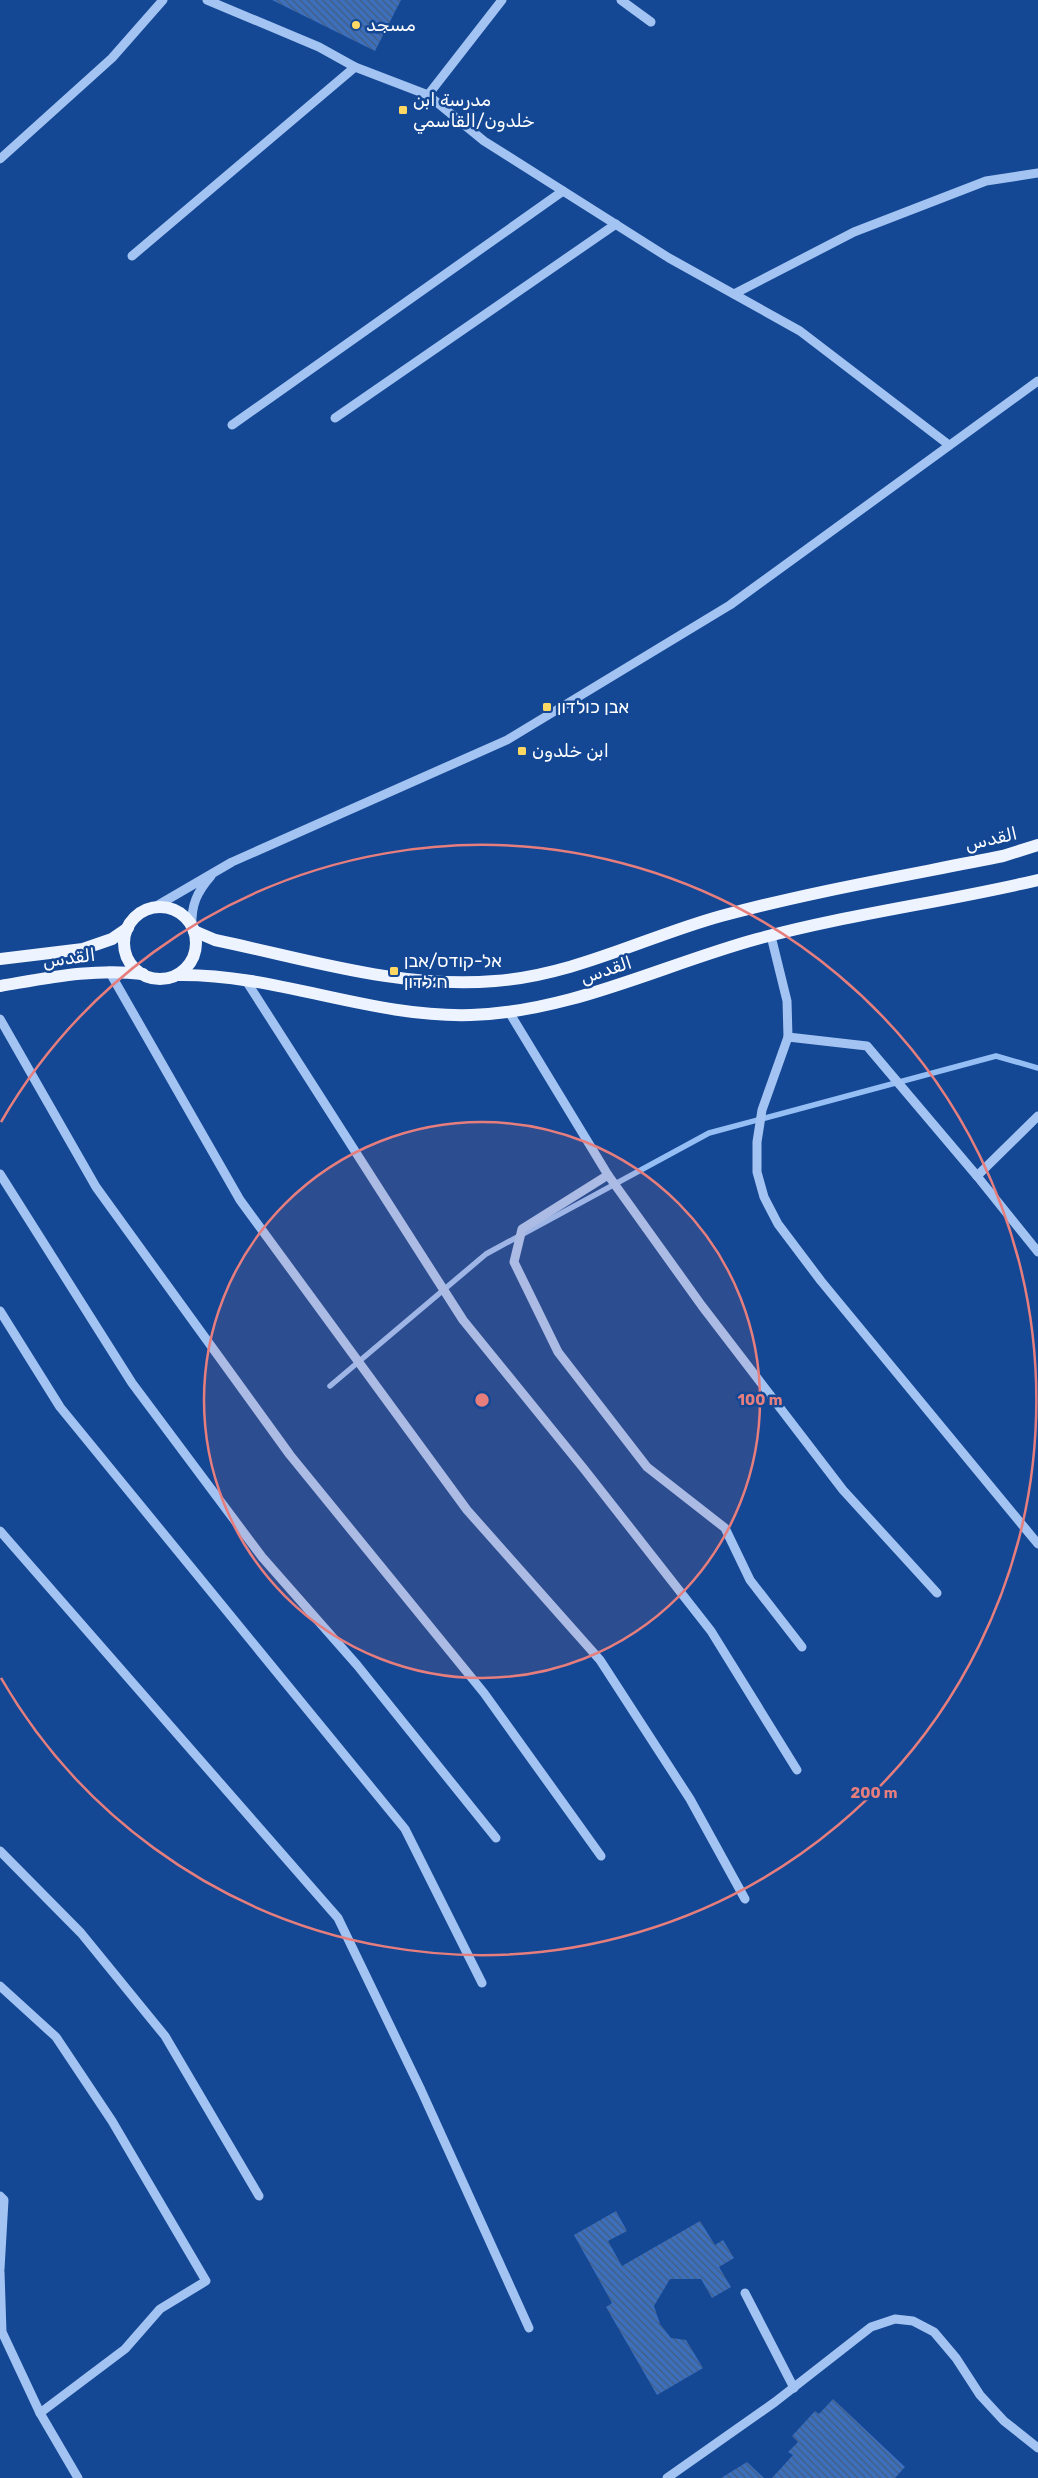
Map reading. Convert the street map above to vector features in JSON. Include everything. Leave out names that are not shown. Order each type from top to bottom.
[{"type":"main road","name":"القدس","points":[[193,929],[215,940],[358,972],[424,981],[495,982],[576,966],[691,926],[758,907],[1003,856],[1038,845]]},
{"type":"main road","name":"القدس","points":[[179,975],[207,975],[245,979],[406,1012],[472,1015],[509,1012],[566,1002],[771,936],[1038,880]]},
{"type":"main road","points":[[153,908],[175,910],[185,917],[193,929],[196,948],[193,959],[179,975],[159,979],[143,974],[130,963],[125,952],[124,939],[128,928],[134,919],[153,908]]},
{"type":"main road","name":"القدس","points":[[0,959],[83,949],[101,944],[128,928]]},
{"type":"main road","name":"القدس","points":[[0,986],[51,977],[109,971],[143,974]]},
{"type":"street","points":[[0,160],[112,58],[163,0]]},
{"type":"street","points":[[206,0],[319,47],[355,67],[428,95],[484,141],[616,224],[800,331],[949,445]]},
{"type":"street","points":[[428,95],[502,0]]},
{"type":"street","points":[[621,0],[651,22]]},
{"type":"street","points":[[132,256],[355,67]]},
{"type":"street","points":[[734,294],[854,232],[986,181],[1038,173]]},
{"type":"street","points":[[232,425],[563,191]]},
{"type":"street","points":[[335,418],[616,224]]},
{"type":"street","points":[[153,908],[216,870],[507,740],[730,606],[1038,381]]},
{"type":"street","points":[[193,929],[191,910],[195,899],[200,889],[216,870]]},
{"type":"street","points":[[771,936],[787,1000],[788,1037],[762,1110],[757,1142],[757,1172],[764,1197],[778,1224],[822,1281],[1038,1544]]},
{"type":"street","points":[[109,971],[240,1200],[467,1510],[600,1660],[690,1799],[745,1899]]},
{"type":"street","points":[[245,979],[463,1320],[584,1469],[711,1631],[797,1770]]},
{"type":"street","points":[[509,1012],[608,1175],[702,1306],[843,1490],[937,1593]]},
{"type":"street","points":[[0,1019],[102,1195],[290,1455],[484,1693],[601,1856]]},
{"type":"street","points":[[788,1037],[867,1046],[977,1176],[1038,1252]]},
{"type":"street","points":[[977,1176],[1038,1116]]},
{"type":"street","points":[[0,1174],[132,1383],[191,1462],[262,1557],[357,1666],[496,1838]]},
{"type":"street","points":[[608,1175],[522,1229],[514,1262],[558,1352],[647,1467],[725,1528],[750,1580],[802,1647]]},
{"type":"street","points":[[0,1311],[60,1407],[405,1829],[482,1982]]},
{"type":"street","points":[[0,1531],[338,1918],[421,2090],[529,2328]]},
{"type":"street","points":[[0,1851],[81,1933],[165,2036],[258,2196]]},
{"type":"street","points":[[0,1986],[56,2037],[112,2121],[206,2280],[160,2309],[125,2349],[40,2413]]},
{"type":"street","points":[[0,2196],[4,2200],[0,2271],[1,2333],[40,2413],[78,2478]]},
{"type":"street","points":[[744,2293],[794,2388]]},
{"type":"street","points":[[667,2478],[794,2388],[871,2327],[895,2319],[913,2321],[934,2332],[998,2415],[1038,2448]]},
{"type":"building","name":"مسجد","points":[[272,0],[401,0],[375,51]]},
{"type":"building","points":[[616,2211],[627,2231],[608,2241],[622,2266],[700,2221],[715,2245],[723,2240],[734,2258],[719,2267],[731,2287],[712,2298],[701,2279],[670,2279],[654,2306],[660,2324],[671,2338],[686,2340],[703,2368],[657,2395],[606,2307],[612,2303],[574,2235]]},
{"type":"building","points":[[833,2399],[905,2467],[895,2478],[772,2478],[793,2455],[788,2452],[798,2442],[792,2436],[815,2411],[819,2414]]},
{"type":"building","points":[[747,2462],[764,2478],[721,2478]]},
{"type":"waterway","points":[[330,1386],[486,1254],[709,1133],[996,1056],[1038,1068]]},
{"type":"place","name":"مسجد","points":[[356,25]]},
{"type":"place","name":"مدرسة ابن خلدون/القاسمي","points":[[403,110]]},
{"type":"place","name":"אבן כולדון","points":[[547,707]]},
{"type":"place","name":"ابن خلدون","points":[[522,751]]},
{"type":"place","name":"אל-קודס/אבן ח׳לדון","points":[[394,971]]}]
